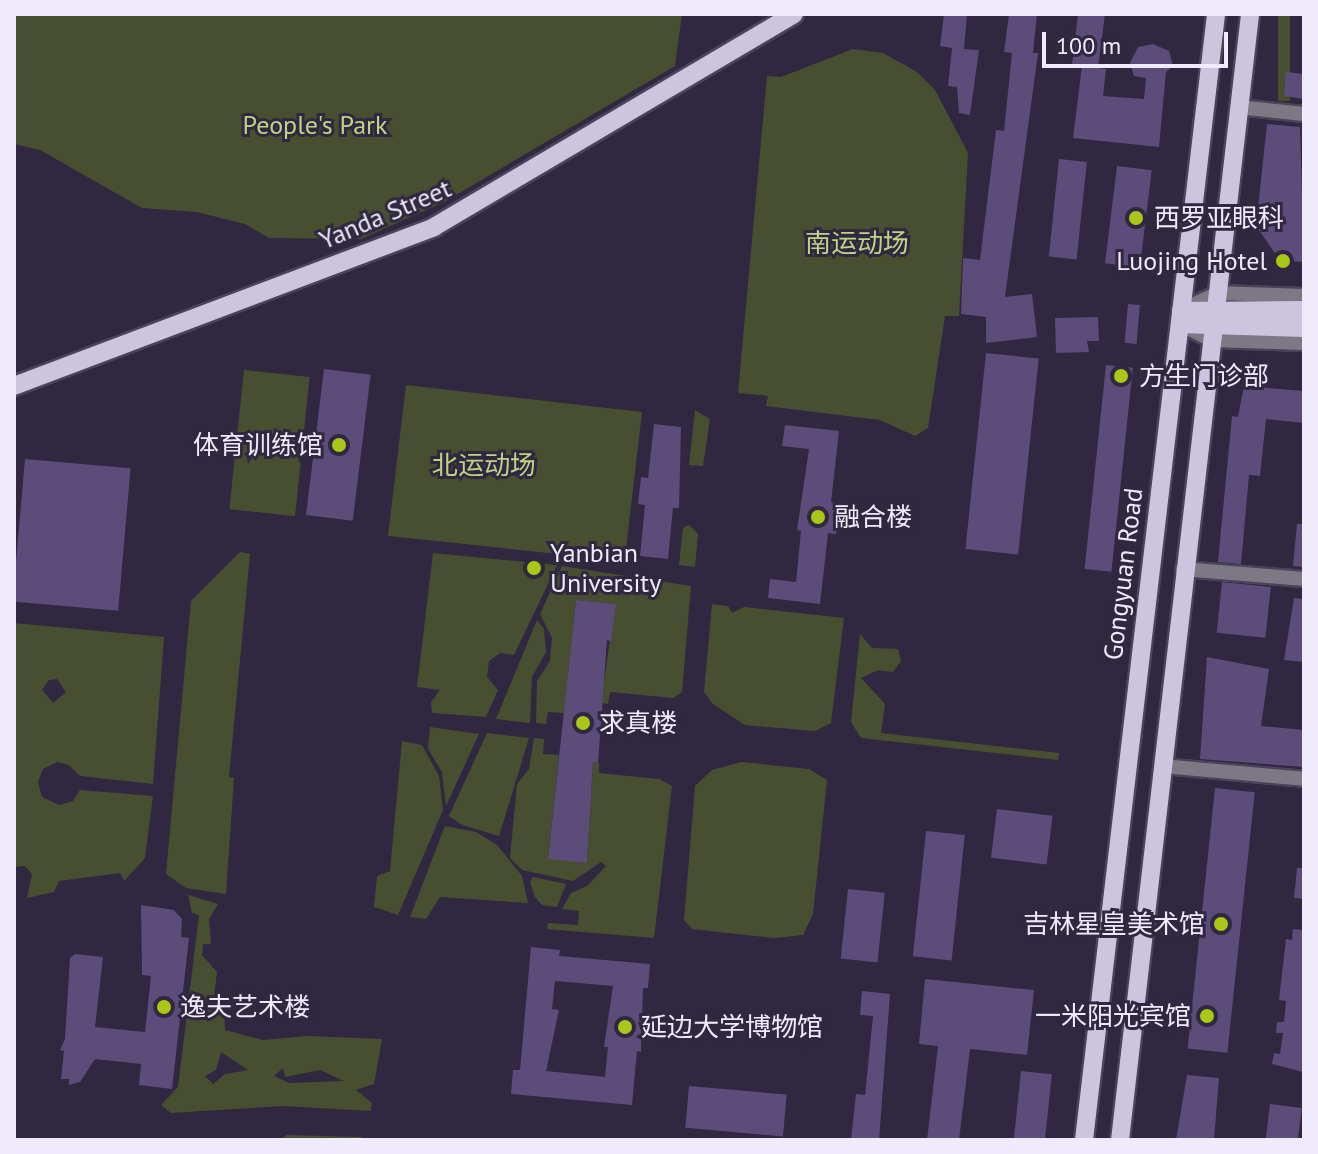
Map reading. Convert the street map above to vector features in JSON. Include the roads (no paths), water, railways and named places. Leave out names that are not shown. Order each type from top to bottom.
[{"type":"main road","name":"Yanda Street","points":[[14,386],[434,227],[794,14]]},
{"type":"main road","name":"Gongyuan Road","points":[[1084,1140],[1216,14]]},
{"type":"main road","points":[[1120,1140],[1183,569],[1250,14]]},
{"type":"main road","points":[[1214,326],[1304,310]]},
{"type":"main road","points":[[1181,317],[1214,326],[1304,328]]},
{"type":"street","points":[[1238,107],[1304,114]]},
{"type":"street","points":[[1181,317],[1218,293],[1304,296]]},
{"type":"street","points":[[1181,317],[1304,343]]},
{"type":"street","points":[[1183,569],[1304,579]]},
{"type":"street","points":[[1162,766],[1304,779]]},
{"type":"place","name":"西罗亚眼科","points":[[1136,218]]},
{"type":"place","name":"Luojing Hotel","points":[[1283,261]]},
{"type":"place","name":"方生门诊部","points":[[1121,376]]},
{"type":"place","name":"体育训练馆","points":[[339,445]]},
{"type":"place","name":"融合楼","points":[[818,517]]},
{"type":"place","name":"Yanbian University","points":[[534,568]]},
{"type":"place","name":"求真楼","points":[[583,723]]},
{"type":"place","name":"吉林星皇美术馆","points":[[1221,924]]},
{"type":"place","name":"逸夫艺术楼","points":[[164,1007]]},
{"type":"place","name":"一米阳光宾馆","points":[[1207,1016]]},
{"type":"place","name":"延边大学博物馆","points":[[625,1027]]},
{"type":"park label","name":"People's Park","points":[[315,125]]},
{"type":"park label","name":"南运动场","points":[[857,243]]},
{"type":"park label","name":"北运动场","points":[[484,465]]}]
